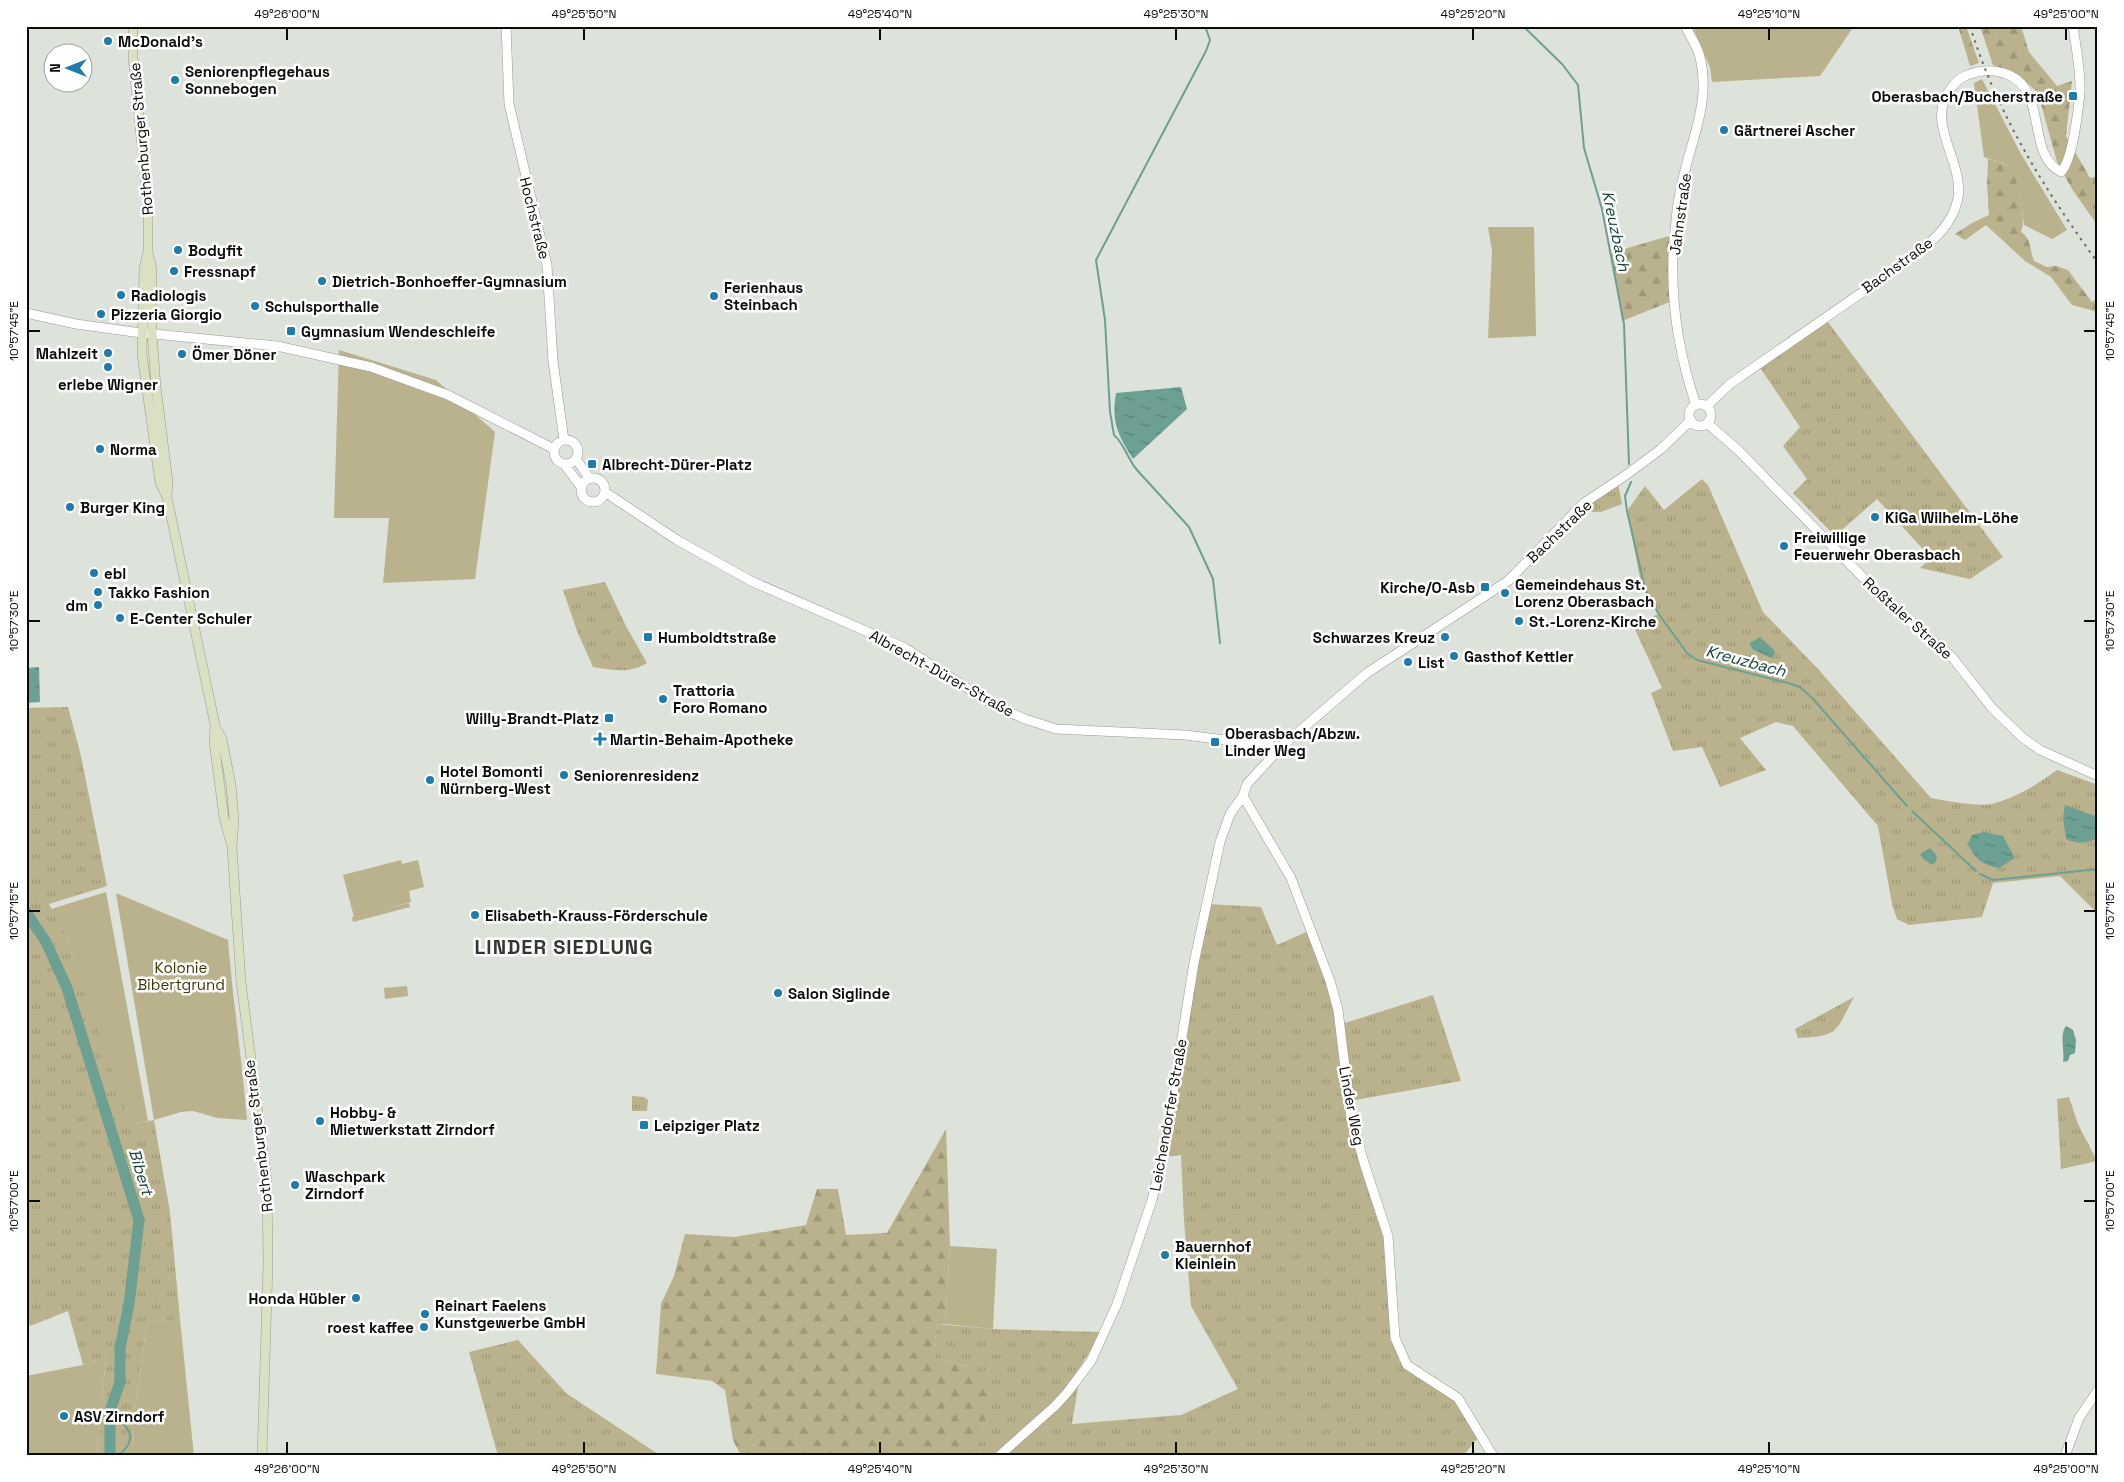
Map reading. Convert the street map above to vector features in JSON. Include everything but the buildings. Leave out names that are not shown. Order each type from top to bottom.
[{"type":"main road","name":"Rothenburger Straße","points":[[133,26],[134,66],[148,204],[148,251],[144,268],[142,354],[155,435],[160,483],[167,497],[215,725],[214,742],[224,818],[232,847],[241,982],[268,1202],[262,1456]]},
{"type":"main road","name":"Rothenburger Straße","points":[[148,251],[152,268],[152,333],[158,404],[168,482],[167,497]]},
{"type":"street","name":"Hochstraße","points":[[506,26],[509,104],[547,265],[553,361],[564,440]]},
{"type":"street","name":"Jahnstraße","points":[[1685,26],[1700,56],[1704,86],[1700,118],[1682,183],[1675,230],[1673,281],[1686,375],[1696,404]]},
{"type":"street","name":"Bachstraße","points":[[1707,406],[1730,384],[1912,257],[1934,240],[1944,229],[1958,198],[1955,170],[1942,132],[1941,112],[1946,95],[1958,79],[1974,72],[1994,71],[2010,76],[2021,84],[2029,94],[2034,108],[2042,148],[2049,162],[2055,169],[2061,172],[2070,156],[2080,92],[2073,26]]},
{"type":"street","points":[[26,314],[76,324],[142,333],[277,346],[371,367],[448,395],[554,449]]},
{"type":"street","points":[[1696,404],[1707,406],[1711,418],[1707,423],[1702,425],[1696,424],[1691,420],[1690,414],[1696,404]]},
{"type":"street","name":"Bachstraße","points":[[1281,747],[1367,673],[1508,581],[1584,503],[1661,449],[1691,420]]},
{"type":"street","name":"Roßtaler Straße","points":[[1707,423],[1738,450],[1891,606],[1952,657],[1992,708],[2023,738],[2040,750],[2098,776]]},
{"type":"street","points":[[564,464],[572,463],[578,451],[576,444],[570,440],[557,443],[554,449],[556,459],[564,464],[582,488],[583,497],[591,502],[600,500],[605,492]]},
{"type":"street","points":[[576,458],[590,479],[586,481],[582,488]]},
{"type":"street","name":"Albrecht-Dürer-Straße","points":[[590,479],[600,481],[604,486],[605,492],[677,540],[735,572],[905,648],[995,706],[1025,719],[1056,729],[1185,735],[1281,747]]},
{"type":"street","points":[[1244,796],[1247,784],[1281,747]]},
{"type":"street","name":"Leichendorfer Straße","points":[[999,1456],[1067,1393],[1090,1361],[1117,1304],[1152,1200],[1163,1156],[1194,963],[1220,842],[1230,814],[1244,796]]},
{"type":"street","name":"Linder Weg","points":[[1244,796],[1290,878],[1330,980],[1338,1010],[1351,1117],[1388,1236],[1395,1338],[1407,1365],[1458,1398],[1493,1456]]},
{"type":"street","points":[[2065,1456],[2079,1418],[2098,1390]]},
{"type":"green space","points":[[1692,26],[1854,26],[1820,76],[1712,82],[1710,67]]},
{"type":"green space","points":[[1958,26],[1966,26],[1979,63],[1970,66]]},
{"type":"green space","points":[[1980,26],[2021,26],[2029,52],[2057,86],[2072,81],[2066,136],[2090,178],[2095,177],[2098,181],[2098,226],[2072,189],[2057,162],[2038,93],[2020,76],[1993,65]]},
{"type":"green space","points":[[1982,79],[2021,154],[2067,230],[2052,239],[2024,225],[2021,200],[2013,174],[2003,163],[1984,157],[1974,83]]},
{"type":"green space","points":[[1988,159],[2005,164],[2015,176],[2020,192],[2023,219],[2021,232],[2029,241],[2034,261],[2047,267],[2056,266],[2068,270],[2092,302],[2098,298],[2098,312],[2072,305],[2051,277],[2025,261],[1986,225],[1965,240],[1955,234],[1989,215]]},
{"type":"green space","points":[[1488,227],[1534,227],[1536,336],[1488,338],[1492,251]]},
{"type":"green space","points":[[1672,235],[1672,301],[1622,321],[1611,253]]},
{"type":"green space","points":[[1825,318],[2003,557],[1970,579],[1920,568],[1931,558],[1877,499],[1835,536],[1793,493],[1807,479],[1783,446],[1800,427],[1757,363]]},
{"type":"green space","points":[[339,350],[436,380],[495,432],[475,579],[383,583],[389,518],[334,518]]},
{"type":"green space","points":[[1702,479],[1708,485],[1763,612],[1818,669],[1931,798],[1971,804],[1992,804],[2026,790],[2057,770],[2098,785],[2098,914],[2060,876],[1993,883],[1982,917],[1909,925],[1897,919],[1892,904],[1878,826],[1793,726],[1776,722],[1740,738],[1766,770],[1720,787],[1702,747],[1673,751],[1651,693],[1662,688],[1632,623],[1659,614],[1642,588],[1627,511],[1645,486],[1664,510]]},
{"type":"green space","points":[[1618,484],[1622,504],[1601,512],[1589,512],[1587,505]]},
{"type":"green space","points":[[605,582],[626,626],[647,663],[634,669],[621,670],[593,667],[577,631],[563,590]]},
{"type":"green space","points":[[68,707],[81,756],[107,886],[49,904],[68,940],[134,1124],[154,1120],[170,1212],[180,1319],[147,1323],[133,1423],[134,1456],[97,1456],[106,1357],[83,1365],[68,1311],[30,1326],[26,1318],[26,708]]},
{"type":"green space","points":[[401,860],[402,864],[418,860],[424,887],[409,891],[411,902],[377,911],[409,903],[410,907],[353,922],[352,917],[354,917],[343,875]]},
{"type":"green space","name":"Kolonie Bibertgrund","points":[[106,892],[148,1121],[134,1124],[128,1119],[68,940],[51,909]]},
{"type":"green space","name":"Kolonie Bibertgrund","points":[[116,893],[228,940],[247,1120],[217,1118],[193,1111],[181,1112],[154,1120]]},
{"type":"green space","points":[[1208,904],[1261,907],[1277,945],[1313,929],[1345,1023],[1433,995],[1461,1081],[1350,1101],[1387,1239],[1391,1310],[1399,1361],[1456,1395],[1481,1434],[1463,1456],[1003,1456],[1079,1381],[1072,1424],[1181,1415],[1238,1389],[1191,1306],[1181,1155],[1165,1157],[1189,1006]]},
{"type":"green space","points":[[407,986],[408,996],[385,999],[384,988]]},
{"type":"green space","points":[[1854,997],[1835,1030],[1822,1036],[1798,1038],[1795,1029]]},
{"type":"green space","points":[[632,1096],[644,1097],[648,1100],[647,1111],[632,1111]]},
{"type":"green space","points":[[2069,1097],[2078,1124],[2097,1161],[2061,1169],[2057,1099]]},
{"type":"green space","points":[[946,1129],[950,1246],[945,1324],[937,1324],[933,1357],[990,1373],[979,1456],[741,1456],[733,1440],[725,1390],[712,1381],[656,1374],[661,1304],[674,1276],[685,1234],[735,1237],[806,1225],[817,1189],[838,1189],[846,1235],[887,1233]]},
{"type":"green space","points":[[950,1246],[997,1249],[993,1329],[945,1324]]},
{"type":"green space","points":[[180,1319],[194,1456],[134,1456],[133,1423],[147,1323]]},
{"type":"green space","points":[[937,1324],[993,1329],[1102,1332],[1065,1391],[995,1456],[979,1456],[989,1373],[933,1357]]},
{"type":"green space","points":[[518,1340],[566,1393],[661,1456],[498,1456],[469,1352]]},
{"type":"green space","name":"ASV Zirndorf","points":[[106,1357],[97,1456],[26,1456],[26,1376],[83,1365]]},
{"type":"water","points":[[1181,387],[1187,409],[1133,459],[1123,443],[1115,421],[1116,393]]},
{"type":"water","points":[[1760,637],[1775,651],[1774,656],[1771,658],[1752,649],[1750,643]]},
{"type":"water","points":[[39,667],[40,702],[26,703],[26,668]]},
{"type":"water","points":[[2065,805],[2095,816],[2098,821],[2095,839],[2081,843],[2066,839],[2063,817]]},
{"type":"water","points":[[1984,832],[2003,836],[2015,858],[1999,868],[1988,865],[1976,857],[1968,843],[1972,835]]},
{"type":"water","points":[[1930,848],[1937,856],[1933,865],[1924,860],[1920,854]]},
{"type":"water","points":[[2066,1026],[2073,1030],[2076,1040],[2075,1053],[2070,1055],[2068,1061],[2063,1062],[2063,1034]]},
{"type":"waterway","points":[[1205,26],[1210,40],[1206,51],[1096,260],[1105,320],[1110,412],[1114,435],[1121,442],[1137,470],[1189,527],[1213,579],[1220,643]]},
{"type":"waterway","name":"Kreuzbach","points":[[1523,26],[1562,64],[1578,85],[1584,148],[1602,209],[1624,324],[1629,464]]},
{"type":"waterway","name":"Kreuzbach","points":[[1631,482],[1625,496],[1645,589],[1658,613],[1687,653],[1697,660],[1800,687],[1813,699],[1907,806]]},
{"type":"waterway","name":"Kreuzbach","points":[[1912,811],[1976,871]]},
{"type":"waterway","name":"Kreuzbach","points":[[1980,874],[1993,880],[2098,869]]},
{"type":"waterway","name":"Bibert","points":[[26,912],[46,942],[67,988],[139,1220],[129,1304],[120,1348],[120,1382],[110,1411],[110,1456]]},
{"type":"waterway","points":[[110,1411],[126,1427],[130,1438],[125,1450],[117,1456]]},
{"type":"railway","points":[[1970,26],[1994,90],[2024,150],[2059,208],[2098,263]]},
{"type":"place","name":"McDonald's","points":[[108,41]]},
{"type":"place","name":"Seniorenpflegehaus Sonnebogen","points":[[175,80]]},
{"type":"place","name":"Oberasbach/Bucherstraße","points":[[2073,96]]},
{"type":"place","name":"Gärtnerei Ascher","points":[[1724,130]]},
{"type":"place","name":"Bodyfit","points":[[178,250]]},
{"type":"place","name":"Fressnapf","points":[[174,271]]},
{"type":"place","name":"Dietrich-Bonhoeffer-Gymnasium","points":[[322,281]]},
{"type":"place","name":"Radiologis","points":[[121,295]]},
{"type":"place","name":"Ferienhaus Steinbach","points":[[714,296]]},
{"type":"place","name":"Schulsporthalle","points":[[255,306]]},
{"type":"place","name":"Pizzeria Giorgio","points":[[101,314]]},
{"type":"place","name":"Gymnasium Wendeschleife","points":[[291,331]]},
{"type":"place","name":"Mahlzeit","points":[[108,353]]},
{"type":"place","name":"Ömer Döner","points":[[182,354]]},
{"type":"place","name":"erlebe Wigner","points":[[108,367]]},
{"type":"place","name":"Norma","points":[[100,449]]},
{"type":"place","name":"Albrecht-Dürer-Platz","points":[[592,464]]},
{"type":"place","name":"Burger King","points":[[70,507]]},
{"type":"place","name":"KiGa Wilhelm-Löhe","points":[[1875,517]]},
{"type":"place","name":"Freiwillige Feuerwehr Oberasbach","points":[[1784,546]]},
{"type":"place","name":"ebl","points":[[94,573]]},
{"type":"place","name":"Kirche/O-Asb","points":[[1485,587]]},
{"type":"place","name":"Takko Fashion","points":[[98,592]]},
{"type":"place","name":"Gemeindehaus St. Lorenz Oberasbach","points":[[1505,593]]},
{"type":"place","name":"dm","points":[[98,605]]},
{"type":"place","name":"E-Center Schuler","points":[[120,618]]},
{"type":"place","name":"St.-Lorenz-Kirche","points":[[1519,621]]},
{"type":"place","name":"Humboldtstraße","points":[[648,637]]},
{"type":"place","name":"Schwarzes Kreuz","points":[[1445,637]]},
{"type":"place","name":"Gasthof Kettler","points":[[1454,656]]},
{"type":"place","name":"List","points":[[1408,662]]},
{"type":"place","name":"Trattoria Foro Romano","points":[[663,699]]},
{"type":"place","name":"Willy-Brandt-Platz","points":[[609,718]]},
{"type":"place","name":"Martin-Behaim-Apotheke","points":[[600,739]]},
{"type":"place","name":"Oberasbach/Abzw. Linder Weg","points":[[1215,742]]},
{"type":"place","name":"Seniorenresidenz","points":[[564,775]]},
{"type":"place","name":"Hotel Bomonti Nürnberg-West","points":[[430,780]]},
{"type":"place","name":"Elisabeth-Krauss-Förderschule","points":[[475,915]]},
{"type":"place","name":"Salon Siglinde","points":[[778,993]]},
{"type":"place","name":"Hobby- & Mietwerkstatt Zirndorf","points":[[320,1121]]},
{"type":"place","name":"Leipziger Platz","points":[[644,1125]]},
{"type":"place","name":"Waschpark Zirndorf","points":[[295,1185]]},
{"type":"place","name":"Bauernhof Kleinlein","points":[[1165,1255]]},
{"type":"place","name":"Honda Hübler","points":[[356,1298]]},
{"type":"place","name":"Reinart Faelens Kunstgewerbe GmbH","points":[[425,1314]]},
{"type":"place","name":"roest kaffee","points":[[424,1327]]},
{"type":"place","name":"ASV Zirndorf","points":[[64,1416]]},
{"type":"district","name":"LINDER SIEDLUNG","points":[[564,947]]}]
